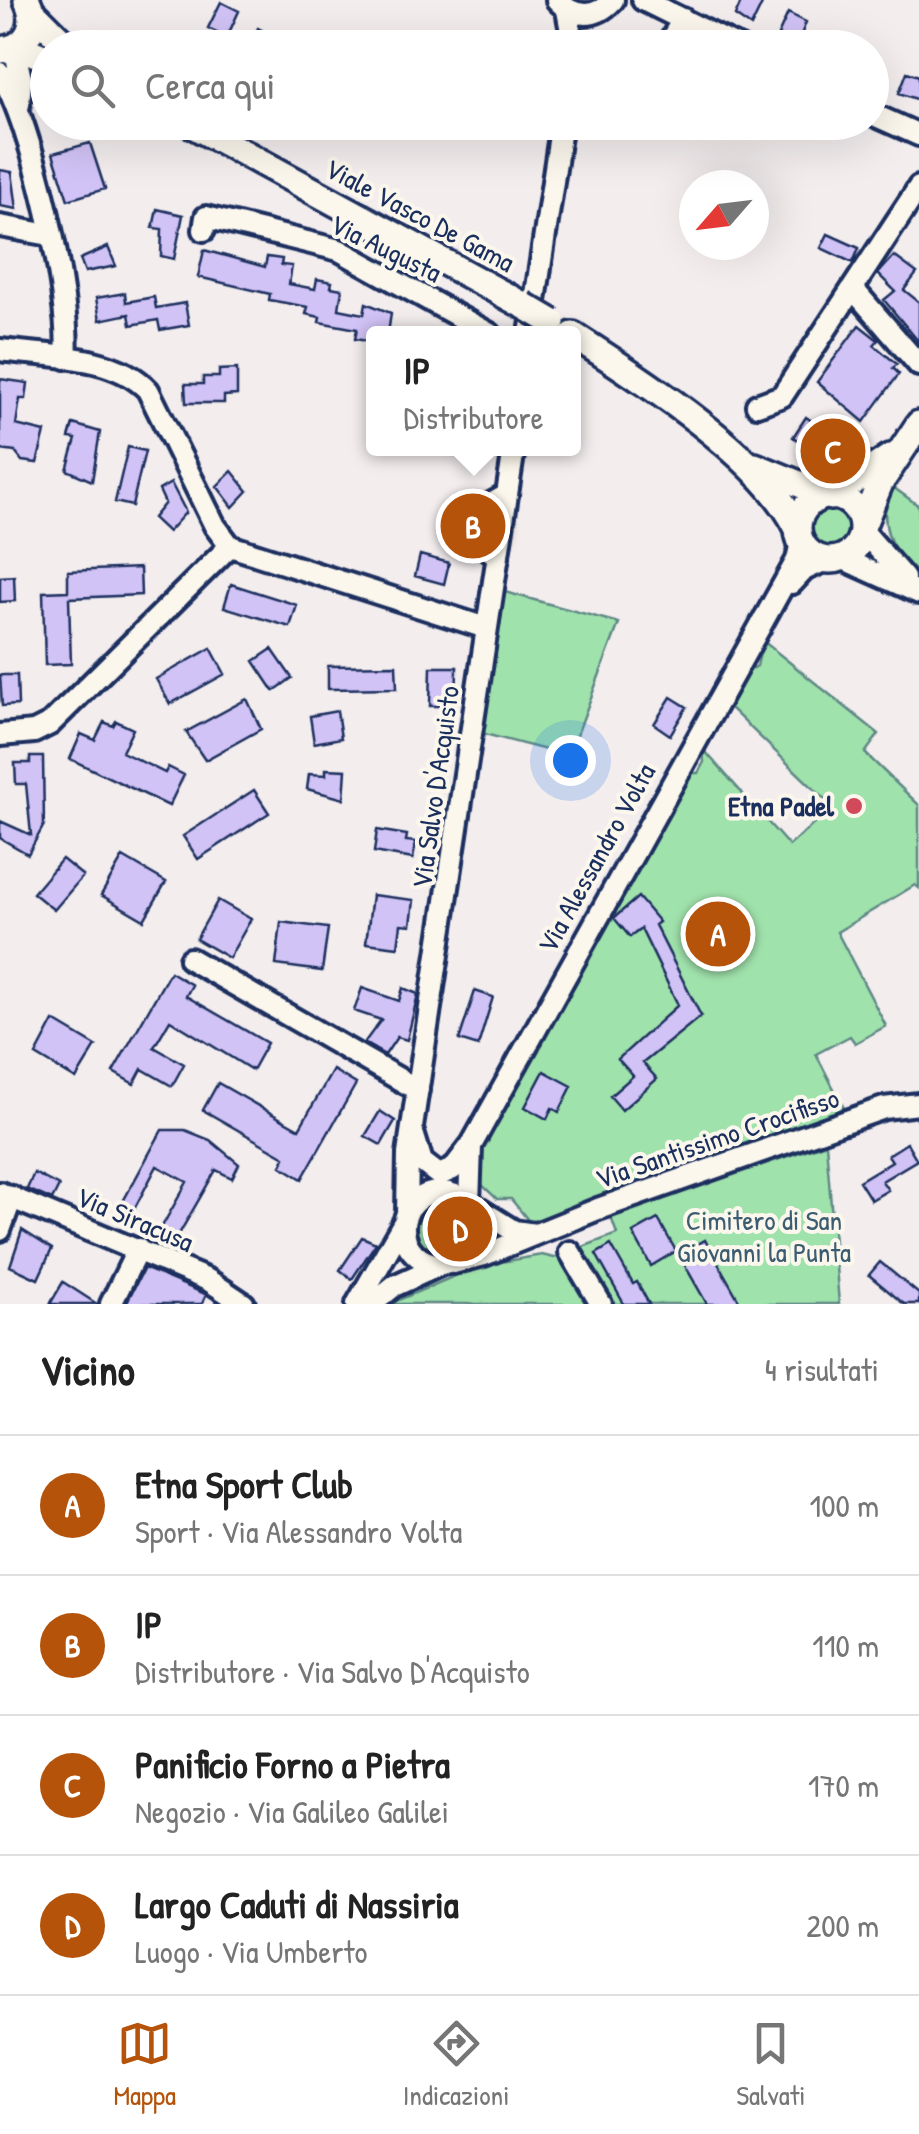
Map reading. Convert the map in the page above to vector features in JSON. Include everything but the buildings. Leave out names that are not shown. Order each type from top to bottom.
[{"type":"main road","points":[[30,5],[53,30]]},
{"type":"main road","points":[[11,48],[31,29],[30,5]]},
{"type":"main road","name":"Viale Vasco De Gama","points":[[220,140],[523,305],[550,326]]},
{"type":"main road","name":"Viale Vasco De Gama","points":[[581,346],[666,397],[736,456]]},
{"type":"main road","points":[[736,456],[782,503],[812,554],[833,559],[854,550],[898,451],[919,424]]},
{"type":"main road","points":[[800,536],[807,506],[830,496],[898,451]]},
{"type":"main road","points":[[736,456],[852,505],[862,529]]},
{"type":"street","points":[[570,30],[562,5],[603,8],[642,0],[705,30]]},
{"type":"street","points":[[586,30],[603,8]]},
{"type":"street","points":[[677,30],[683,19]]},
{"type":"street","points":[[11,48],[10,76],[50,235],[68,335],[66,358]]},
{"type":"street","points":[[889,122],[919,136]]},
{"type":"street","points":[[557,326],[562,140]]},
{"type":"street","points":[[757,405],[782,396],[919,187]]},
{"type":"street","name":"Via Augusta","points":[[204,230],[206,217],[339,250],[476,326]]},
{"type":"street","points":[[0,226],[50,235]]},
{"type":"street","points":[[854,290],[919,365]]},
{"type":"street","points":[[0,350],[66,358],[134,375],[148,390],[214,526],[230,546],[486,628]]},
{"type":"street","name":"Via Salvo D'Acquisto","points":[[406,1218],[404,1191],[418,1090],[513,456]]},
{"type":"street","points":[[498,557],[467,531],[469,516],[507,494]]},
{"type":"street","points":[[862,529],[917,592]]},
{"type":"street","name":"Via Alessandro Volta","points":[[472,1144],[797,560],[800,536]]},
{"type":"street","points":[[0,735],[34,732],[50,724],[230,546]]},
{"type":"street","points":[[773,602],[804,570],[833,559],[917,592]]},
{"type":"street","points":[[190,959],[418,1090]]},
{"type":"street","name":"Via Santissimo Crocifisso","points":[[372,1304],[394,1286],[447,1264],[884,1108],[919,1104]]},
{"type":"street","points":[[413,1133],[436,1183],[514,1231],[537,1234]]},
{"type":"street","points":[[357,1304],[406,1218],[472,1144]]},
{"type":"street","points":[[406,1218],[409,1247],[428,1263],[447,1264],[476,1239],[475,1216],[468,1203],[467,1171],[472,1144]]},
{"type":"street","points":[[0,1230],[6,1195]]},
{"type":"street","name":"Via Siracusa","points":[[6,1195],[208,1280],[244,1304]]},
{"type":"street","points":[[111,1304],[138,1249]]},
{"type":"street","points":[[570,1252],[600,1304]]},
{"type":"green space","points":[[890,485],[919,506],[919,575],[900,556],[888,535],[885,511]]},
{"type":"green space","points":[[830,506],[844,513],[851,527],[844,541],[830,548],[816,541],[809,527],[816,513]]},
{"type":"green space","points":[[505,592],[619,623],[569,756],[481,733]]},
{"type":"green space","points":[[763,641],[879,734],[865,753],[919,805],[919,888],[915,885],[837,932],[886,1026],[855,1043],[850,1036],[816,1054],[845,1110],[532,1225],[511,1199],[497,1199],[480,1183],[478,1153],[689,773],[698,773],[704,762],[703,749],[789,846],[833,807],[727,705],[744,674],[757,666]]},
{"type":"green space","name":"Cimitero di San Giovanni la Punta","points":[[826,1143],[839,1304],[389,1304],[457,1275],[501,1262],[542,1255],[554,1258],[617,1234],[611,1217]]},
{"type":"green space","points":[[437,1200],[457,1208],[465,1228],[457,1248],[437,1256],[417,1248],[409,1228],[417,1208]]},
{"type":"place","name":"Panificio Forno a Pietra","points":[[833,451]]},
{"type":"place","name":"IP","points":[[473,526]]},
{"type":"place","name":"Etna Padel","points":[[854,806]]},
{"type":"place","name":"Etna Sport Club","points":[[718,934]]},
{"type":"place","name":"Largo Caduti di Nassiria","points":[[460,1229]]}]
